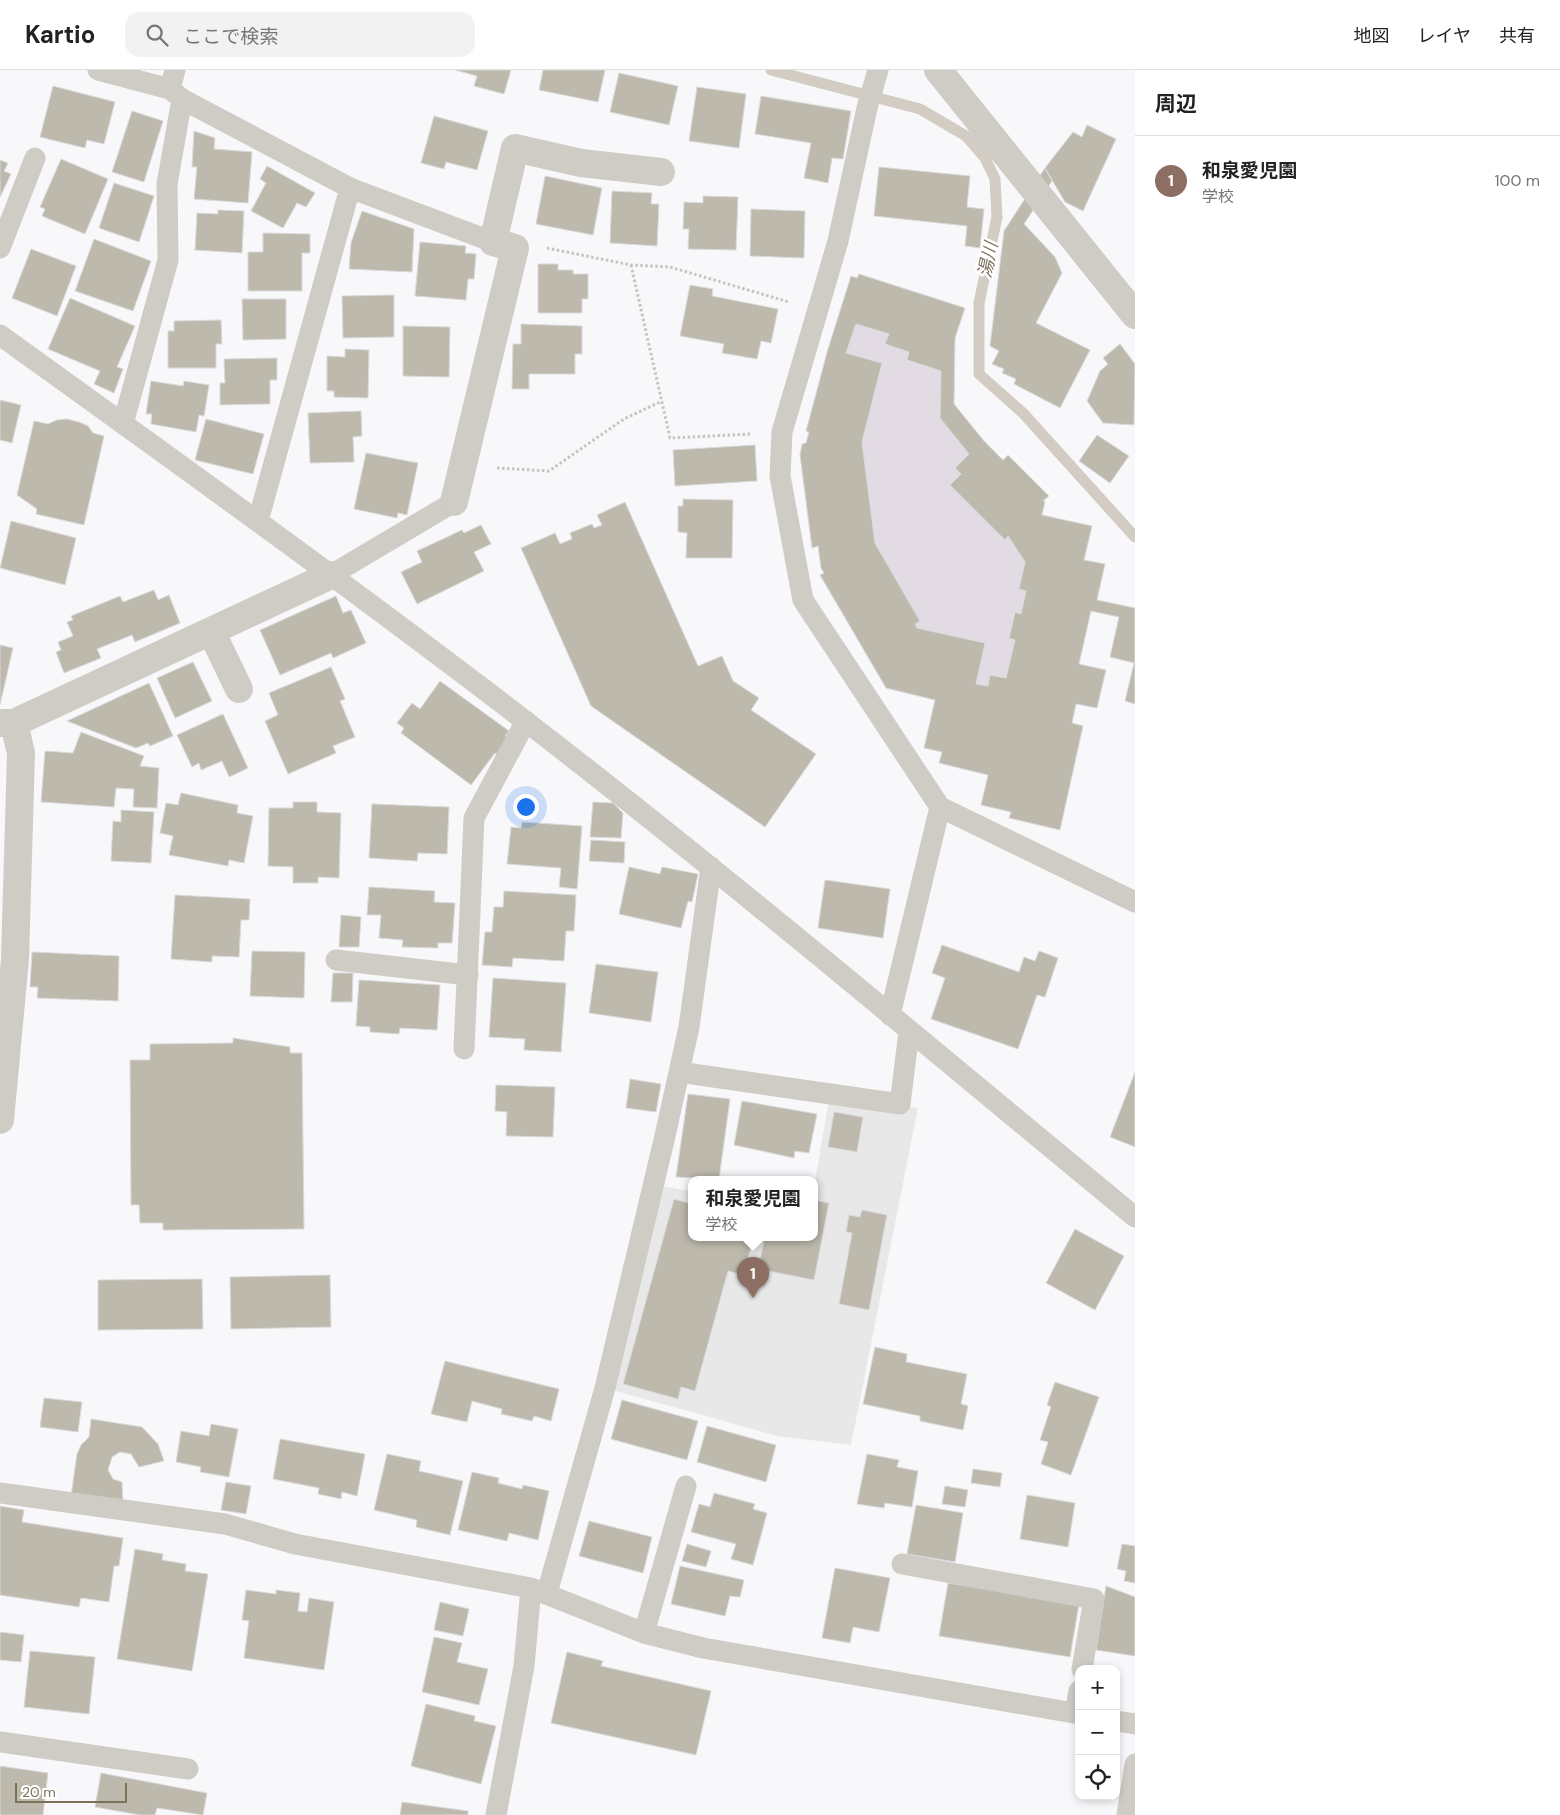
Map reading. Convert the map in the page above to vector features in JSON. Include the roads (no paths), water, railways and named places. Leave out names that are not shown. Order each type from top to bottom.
[{"type":"street","points":[[938,70],[1135,315]]},
{"type":"street","points":[[454,502],[463,466],[504,245],[515,148],[582,162],[660,172]]},
{"type":"street","points":[[0,1120],[15,959],[21,753],[7,723],[212,633],[332,575]]},
{"type":"street","points":[[212,633],[239,689]]},
{"type":"lane","points":[[98,70],[176,86],[350,188],[504,245]]},
{"type":"lane","points":[[876,76],[867,108],[838,241],[782,432],[780,476],[803,600],[940,806],[1135,902]]},
{"type":"lane","points":[[123,424],[168,260],[167,184],[176,86]]},
{"type":"lane","points":[[0,248],[35,158]]},
{"type":"lane","points":[[258,521],[350,188]]},
{"type":"lane","points":[[0,335],[332,575],[526,722],[710,867],[1135,1217]]},
{"type":"lane","points":[[332,575],[454,502]]},
{"type":"lane","points":[[464,1049],[474,818],[526,722]]},
{"type":"lane","points":[[890,1015],[940,806]]},
{"type":"lane","points":[[496,1815],[539,1591],[605,1388],[679,1072],[689,1027],[710,867]]},
{"type":"lane","points":[[336,960],[468,975]]},
{"type":"lane","points":[[679,1072],[900,1104],[910,1032]]},
{"type":"lane","points":[[644,1633],[686,1486]]},
{"type":"lane","points":[[0,1493],[225,1524],[295,1544],[539,1591],[644,1633],[703,1648],[1075,1713]]},
{"type":"lane","points":[[902,1564],[1094,1599],[1083,1665]]},
{"type":"lane","points":[[1120,1722],[1135,1724]]},
{"type":"lane","points":[[0,1742],[188,1769]]},
{"type":"lane","points":[[1127,1815],[1135,1764]]},
{"type":"waterway","name":"湯川","points":[[771,70],[920,109],[966,136],[985,158],[995,179],[997,217],[979,303],[979,374],[1023,413],[1135,537]]},
{"type":"place","name":"和泉愛児園","points":[[753,1298]]}]
